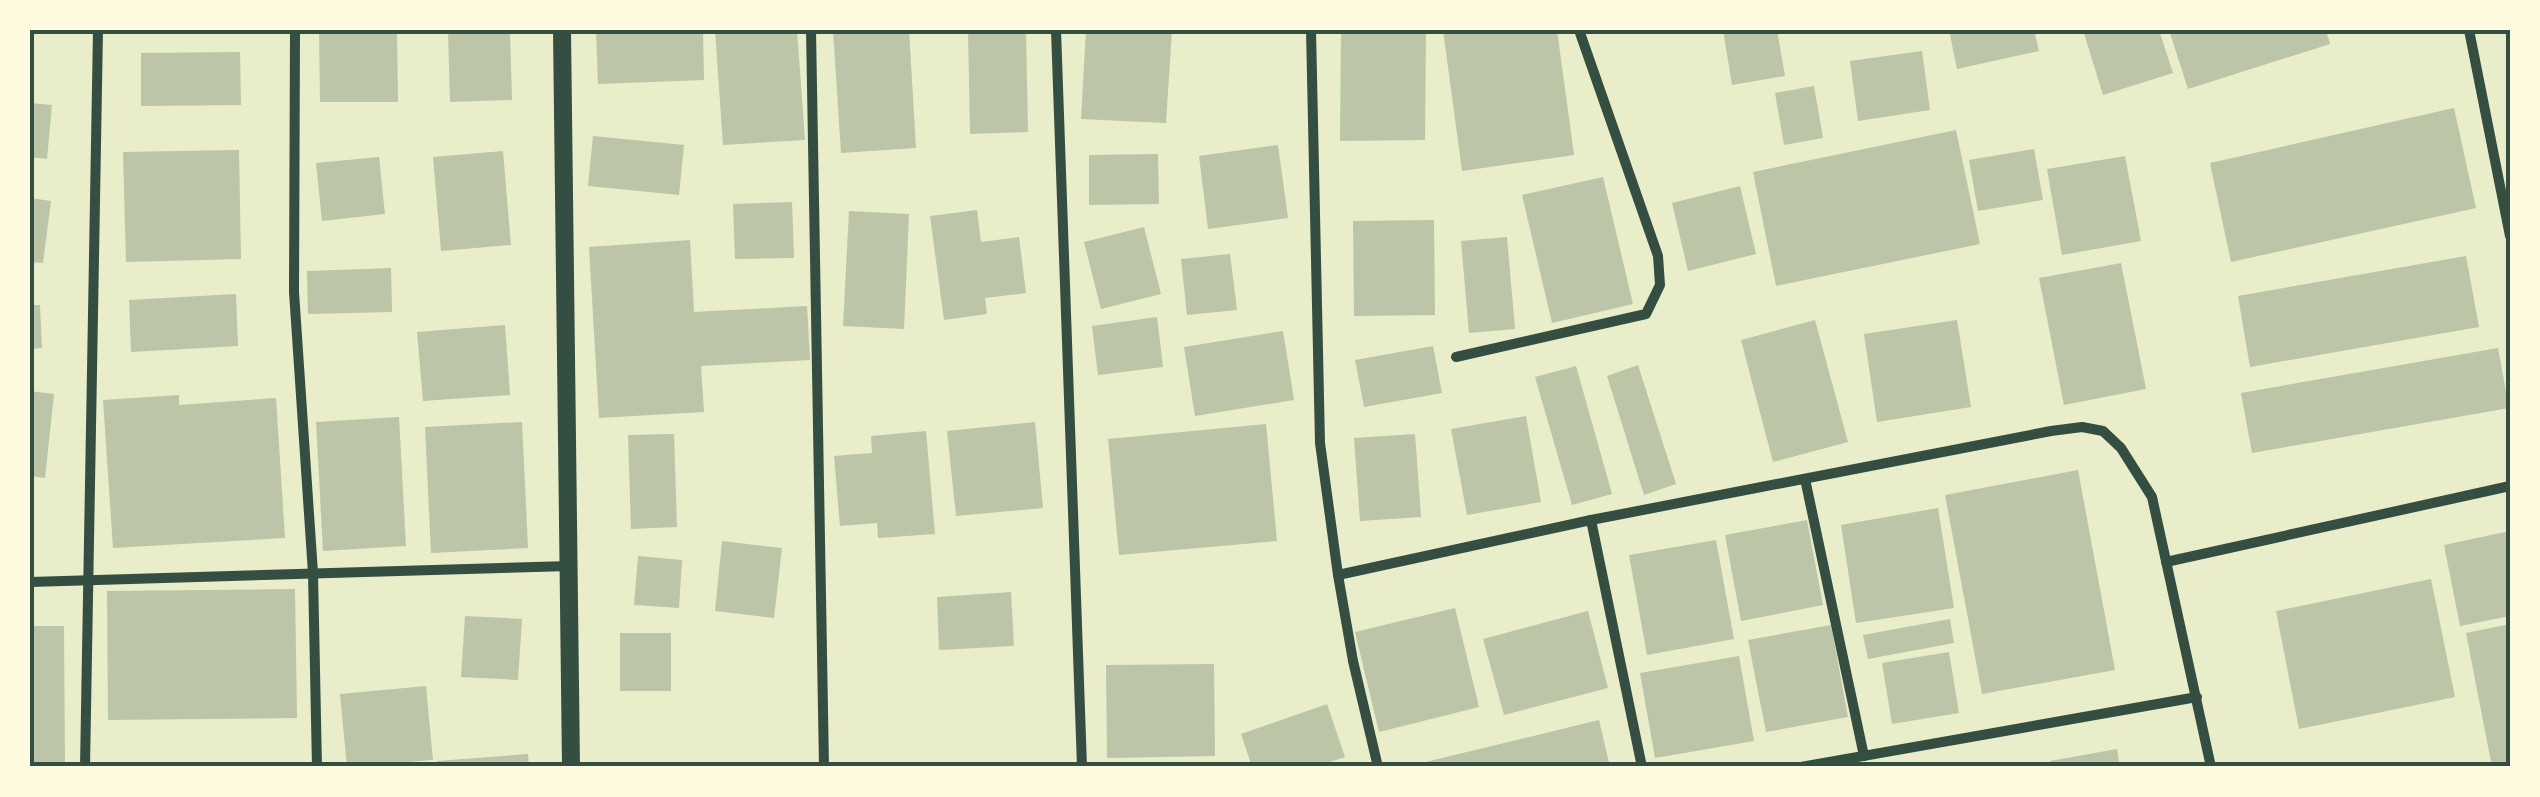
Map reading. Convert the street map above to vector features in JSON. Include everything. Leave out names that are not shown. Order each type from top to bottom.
[{"type":"street","points":[[84,767],[98,30]]},
{"type":"street","points":[[295,30],[294,292],[313,573],[317,767]]},
{"type":"street","points":[[562,30],[571,767]]},
{"type":"street","points":[[811,30],[824,767]]},
{"type":"street","points":[[1056,30],[1082,767]]},
{"type":"street","points":[[1311,30],[1320,443],[1353,661],[1378,767]]},
{"type":"street","points":[[1456,357],[1646,314],[1660,285],[1658,256],[1579,30]]},
{"type":"street","points":[[2469,30],[2510,236]]},
{"type":"street","points":[[1338,575],[1591,520],[2051,430],[2082,427],[2104,431],[2152,497],[2211,767]]},
{"type":"street","points":[[1805,479],[1864,756]]},
{"type":"street","points":[[2166,562],[2510,486]]},
{"type":"street","points":[[1591,520],[1642,767]]},
{"type":"street","points":[[30,582],[570,566]]},
{"type":"street","points":[[1801,767],[2197,697]]},
{"type":"building","points":[[319,30],[397,30],[398,102],[320,102]]},
{"type":"building","points":[[448,30],[510,30],[512,100],[450,102]]},
{"type":"building","points":[[596,30],[703,30],[704,80],[598,84]]},
{"type":"building","points":[[715,30],[797,30],[805,140],[723,145]]},
{"type":"building","points":[[833,30],[909,30],[916,148],[841,153]]},
{"type":"building","points":[[968,30],[1026,30],[1028,132],[970,134]]},
{"type":"building","points":[[1086,30],[1172,30],[1166,123],[1081,119]]},
{"type":"building","points":[[1341,30],[1426,30],[1425,140],[1340,141]]},
{"type":"building","points":[[1443,30],[1557,30],[1574,155],[1462,171]]},
{"type":"building","points":[[1723,30],[1777,30],[1785,76],[1732,85]]},
{"type":"building","points":[[1949,30],[2034,30],[2039,51],[1957,69]]},
{"type":"building","points":[[2083,30],[2159,30],[2173,73],[2103,95]]},
{"type":"building","points":[[2169,30],[2326,30],[2330,44],[2188,89]]},
{"type":"building","points":[[1922,51],[1930,110],[1858,121],[1850,61]]},
{"type":"building","points":[[240,52],[241,105],[141,106],[141,53]]},
{"type":"building","points":[[1814,86],[1823,138],[1784,145],[1775,93]]},
{"type":"building","points":[[30,103],[52,105],[47,159],[30,157]]},
{"type":"building","points":[[2454,108],[2476,208],[2231,262],[2210,163]]},
{"type":"building","points":[[1956,130],[1980,244],[1776,286],[1753,172]]},
{"type":"building","points":[[593,136],[684,145],[679,195],[588,186]]},
{"type":"building","points":[[1278,145],[1288,218],[1208,229],[1199,156]]},
{"type":"building","points":[[2034,149],[2043,200],[1978,211],[1969,160]]},
{"type":"building","points":[[239,150],[241,259],[126,262],[123,152]]},
{"type":"building","points":[[503,151],[511,245],[441,251],[433,157]]},
{"type":"building","points":[[1158,154],[1159,204],[1089,205],[1089,155]]},
{"type":"building","points":[[2125,156],[2141,241],[2062,255],[2047,169]]},
{"type":"building","points":[[379,157],[385,214],[322,221],[316,163]]},
{"type":"building","points":[[1603,177],[1633,304],[1552,323],[1522,195]]},
{"type":"building","points":[[1740,186],[1756,254],[1688,271],[1672,203]]},
{"type":"building","points":[[30,198],[51,201],[43,263],[30,262]]},
{"type":"building","points":[[792,202],[794,258],[735,259],[733,204]]},
{"type":"building","points":[[977,210],[981,242],[1019,237],[1026,293],[985,298],[987,314],[944,320],[930,216]]},
{"type":"building","points":[[849,211],[909,214],[904,329],[843,326]]},
{"type":"building","points":[[1434,220],[1435,315],[1354,316],[1353,221]]},
{"type":"building","points":[[1144,227],[1161,294],[1101,309],[1084,242]]},
{"type":"building","points":[[1507,237],[1515,329],[1469,333],[1461,241]]},
{"type":"building","points":[[690,240],[694,312],[807,306],[810,360],[701,366],[704,412],[599,418],[589,247]]},
{"type":"building","points":[[1230,254],[1237,310],[1187,315],[1181,259]]},
{"type":"building","points":[[2466,256],[2479,327],[2250,367],[2238,296]]},
{"type":"building","points":[[2121,263],[2146,389],[2064,405],[2039,278]]},
{"type":"building","points":[[391,268],[392,312],[308,314],[307,271]]},
{"type":"building","points":[[236,294],[238,346],[131,352],[129,300]]},
{"type":"building","points":[[30,305],[40,305],[42,348],[30,349]]},
{"type":"building","points":[[1157,317],[1163,367],[1098,375],[1092,326]]},
{"type":"building","points":[[1815,320],[1848,442],[1773,462],[1741,340]]},
{"type":"building","points":[[1957,320],[1971,407],[1877,422],[1864,334]]},
{"type":"building","points":[[505,325],[510,395],[423,401],[417,332]]},
{"type":"building","points":[[1283,331],[1294,400],[1195,416],[1184,347]]},
{"type":"building","points":[[1433,346],[1442,393],[1364,407],[1355,360]]},
{"type":"building","points":[[2498,348],[2509,408],[2252,453],[2241,393]]},
{"type":"building","points":[[1638,365],[1676,484],[1644,495],[1607,376]]},
{"type":"building","points":[[1576,366],[1612,494],[1572,505],[1535,377]]},
{"type":"building","points":[[30,391],[54,394],[45,478],[30,476]]},
{"type":"building","points":[[179,395],[179,405],[276,398],[285,538],[113,548],[103,400]]},
{"type":"building","points":[[1526,416],[1541,502],[1467,515],[1451,429]]},
{"type":"building","points":[[399,417],[406,546],[323,551],[316,422]]},
{"type":"building","points":[[522,422],[528,548],[431,553],[425,427]]},
{"type":"building","points":[[1035,422],[1043,508],[956,516],[947,431]]},
{"type":"building","points":[[1266,424],[1277,541],[1119,555],[1108,439]]},
{"type":"building","points":[[926,431],[935,534],[878,538],[877,523],[840,526],[834,456],[872,453],[871,436]]},
{"type":"building","points":[[674,434],[677,527],[631,529],[628,435]]},
{"type":"building","points":[[1415,434],[1421,517],[1360,521],[1354,438]]},
{"type":"building","points":[[2078,470],[2115,670],[1982,694],[1945,495]]},
{"type":"building","points":[[1938,508],[1954,608],[1856,623],[1841,525]]},
{"type":"building","points":[[1807,520],[1823,605],[1741,621],[1725,535]]},
{"type":"building","points":[[2510,531],[2510,616],[2460,626],[2444,545]]},
{"type":"building","points":[[1716,540],[1734,639],[1647,655],[1629,555]]},
{"type":"building","points":[[722,541],[782,548],[774,618],[715,611]]},
{"type":"building","points":[[638,556],[682,560],[679,608],[634,605]]},
{"type":"building","points":[[2431,579],[2455,697],[2299,729],[2276,611]]},
{"type":"building","points":[[295,589],[297,718],[108,720],[107,591]]},
{"type":"building","points":[[1011,592],[1014,646],[939,650],[937,597]]},
{"type":"building","points":[[1455,608],[1479,707],[1379,732],[1355,632]]},
{"type":"building","points":[[1588,611],[1608,688],[1504,715],[1483,639]]},
{"type":"building","points":[[465,616],[522,619],[518,680],[461,677]]},
{"type":"building","points":[[1950,619],[1954,643],[1868,659],[1863,635]]},
{"type":"building","points":[[2510,624],[2510,767],[2492,767],[2466,633]]},
{"type":"building","points":[[1831,625],[1848,717],[1766,732],[1748,640]]},
{"type":"building","points":[[30,626],[64,626],[65,767],[30,767]]},
{"type":"building","points":[[620,633],[671,633],[671,691],[620,691]]},
{"type":"building","points":[[1949,652],[1959,713],[1892,724],[1882,663]]},
{"type":"building","points":[[1739,656],[1754,741],[1655,758],[1640,673]]},
{"type":"building","points":[[1214,664],[1215,756],[1107,758],[1106,665]]},
{"type":"building","points":[[426,686],[433,760],[347,767],[340,694]]},
{"type":"building","points":[[1327,704],[1345,757],[1315,767],[1252,767],[1241,734]]},
{"type":"building","points":[[1599,720],[1610,767],[1409,767],[1409,766]]},
{"type":"building","points":[[2117,749],[2120,767],[2051,767],[2050,761]]},
{"type":"building","points":[[528,754],[529,767],[437,767],[437,761]]}]
